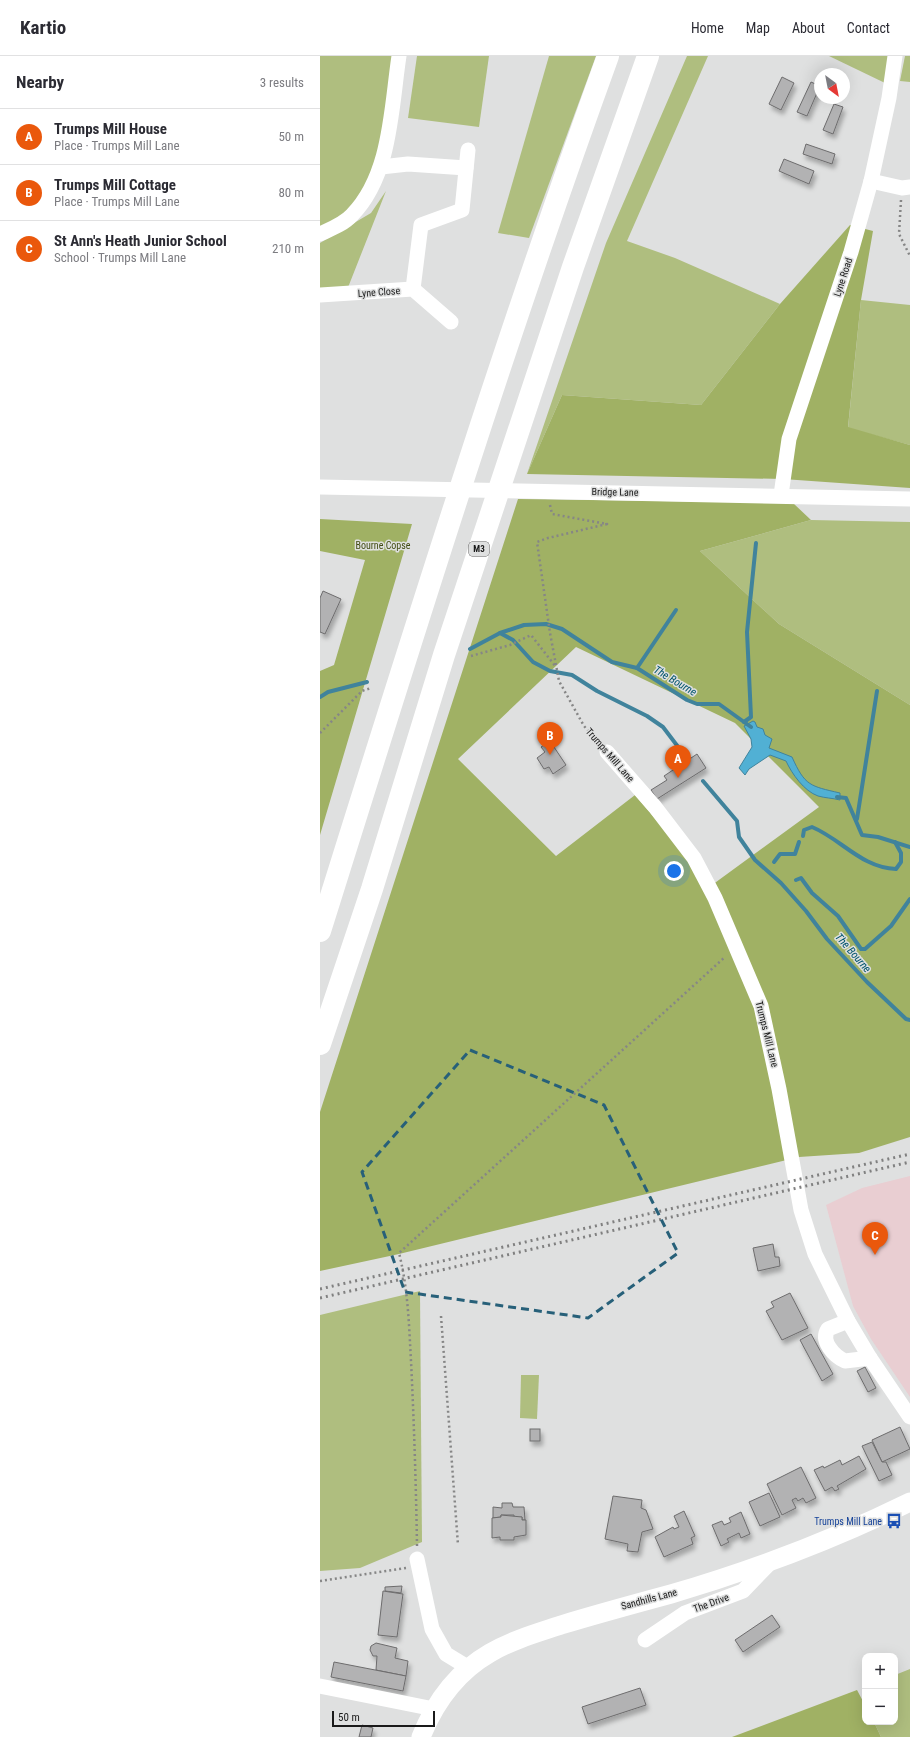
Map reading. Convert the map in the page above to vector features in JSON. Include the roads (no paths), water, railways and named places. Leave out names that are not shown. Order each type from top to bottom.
[{"type":"highway","points":[[320,931],[449,521],[553,208],[608,56]]},
{"type":"highway","name":"M3","points":[[320,1044],[372,889],[444,655],[570,275],[648,56]]},
{"type":"main road","name":"Sandhills Lane","points":[[421,1737],[434,1708],[450,1687],[469,1668],[491,1652],[512,1642],[547,1630],[672,1594],[772,1561],[839,1535],[910,1502]]},
{"type":"street","points":[[320,234],[332,229],[351,216],[376,180],[381,167],[399,56]]},
{"type":"street","name":"Lyne Road","points":[[781,495],[789,439],[851,252],[871,181],[889,98],[896,56]]},
{"type":"street","points":[[413,289],[421,225],[462,210],[468,150]]},
{"type":"street","points":[[381,167],[408,164],[466,168]]},
{"type":"street","points":[[871,181],[906,188]]},
{"type":"street","name":"Lyne Close","points":[[320,296],[413,289],[451,322]]},
{"type":"street","name":"Bridge Lane","points":[[320,487],[781,495],[910,499]]},
{"type":"street","name":"Trumps Mill Lane","points":[[607,752],[655,807],[694,858],[715,898],[761,1006],[767,1028],[790,1159],[801,1210],[815,1254],[848,1321],[870,1358],[910,1417]]},
{"type":"street","points":[[848,1321],[828,1329],[826,1335],[833,1353],[845,1361],[870,1358]]},
{"type":"street","name":"The Drive","points":[[646,1640],[685,1613],[743,1591],[772,1561]]},
{"type":"street","points":[[418,1562],[432,1629],[446,1654],[469,1668]]},
{"type":"street","points":[[320,1686],[434,1708]]},
{"type":"water","points":[[753,721],[757,727],[763,729],[765,735],[772,739],[769,748],[792,757],[805,779],[815,786],[840,793],[840,800],[813,794],[799,782],[786,761],[770,755],[749,769],[745,775],[739,768],[752,747],[751,739],[744,726]]},
{"type":"waterway","points":[[744,722],[751,717],[747,632],[756,543]]},
{"type":"waterway","points":[[637,668],[676,610]]},
{"type":"waterway","name":"The Bourne","points":[[470,649],[500,633],[524,625],[546,624],[562,629],[612,662],[637,668],[687,700],[697,704],[719,704],[751,727]]},
{"type":"waterway","name":"The Bourne","points":[[500,633],[513,640],[533,662],[550,671],[572,675],[597,691],[647,716],[663,727],[685,756]]},
{"type":"waterway","points":[[320,697],[328,692],[367,682]]},
{"type":"waterway","points":[[857,819],[877,691]]},
{"type":"waterway","name":"The Bourne","points":[[703,781],[737,821],[739,837],[755,860],[781,883],[806,911],[827,939],[867,982],[906,1019],[910,1020]]},
{"type":"waterway","name":"The Bourne","points":[[837,797],[846,798],[862,835],[878,837],[910,847]]},
{"type":"waterway","points":[[803,836],[804,830],[812,827],[833,838],[852,852],[873,864],[896,869],[901,862],[901,853],[895,842]]},
{"type":"waterway","points":[[774,862],[780,854],[795,854],[799,842]]},
{"type":"waterway","points":[[796,880],[801,878],[812,893],[838,916],[861,949],[865,949],[891,926],[910,899]]},
{"type":"railway","points":[[320,1289],[910,1154]]},
{"type":"railway","points":[[320,1298],[910,1162]]},
{"type":"place","name":"Trumps Mill Cottage","points":[[550,755]]},
{"type":"place","name":"Trumps Mill House","points":[[678,778]]},
{"type":"place","name":"St Ann's Heath Junior School","points":[[875,1255]]},
{"type":"place","name":"Trumps Mill Lane","points":[[894,1521]]},
{"type":"park label","name":"Bourne Copse","points":[[383,545]]}]
